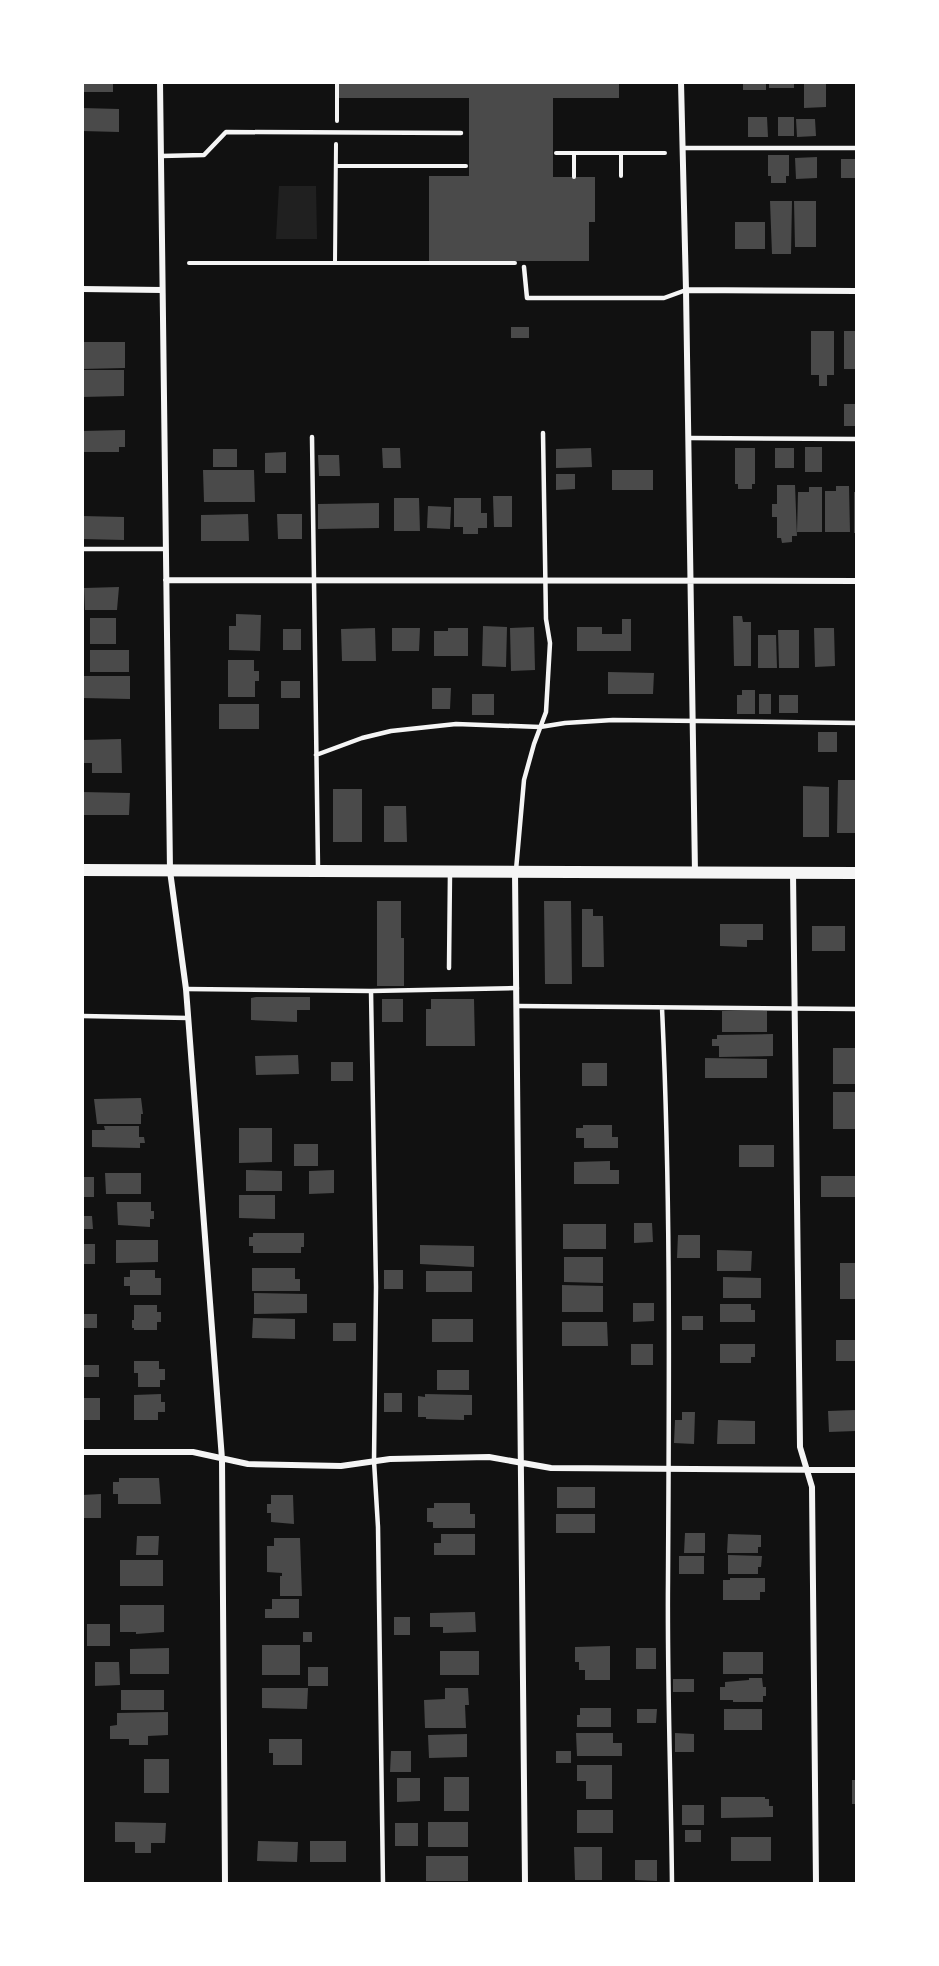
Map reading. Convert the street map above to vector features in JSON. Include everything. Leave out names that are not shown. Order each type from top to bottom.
[{"type":"main road","points":[[82,870],[856,873]]},
{"type":"street","points":[[160,82],[170,871],[186,989],[222,1459],[225,1884]]},
{"type":"street","points":[[681,82],[695,873]]},
{"type":"street","points":[[82,290],[162,290]]},
{"type":"street","points":[[686,290],[856,291]]},
{"type":"street","points":[[166,580],[856,581]]},
{"type":"street","points":[[515,872],[525,1884]]},
{"type":"street","points":[[793,873],[800,1447],[812,1487],[816,1884]]},
{"type":"street","points":[[82,1452],[193,1452],[248,1464],[341,1466],[390,1459],[489,1457],[551,1468],[856,1470]]},
{"type":"lane","points":[[161,156],[204,155],[226,132],[461,134]]},
{"type":"lane","points":[[683,148],[856,148]]},
{"type":"lane","points":[[524,267],[527,298],[664,298],[686,290]]},
{"type":"lane","points":[[515,872],[524,780],[546,712],[550,643],[546,619],[543,433]]},
{"type":"lane","points":[[312,437],[318,871]]},
{"type":"lane","points":[[689,438],[856,439]]},
{"type":"lane","points":[[82,549],[166,549]]},
{"type":"lane","points":[[316,755],[362,738],[422,726],[485,724],[540,727],[613,720],[856,723]]},
{"type":"lane","points":[[449,968],[450,872]]},
{"type":"lane","points":[[186,989],[370,991],[517,988]]},
{"type":"lane","points":[[370,991],[376,1287],[374,1461],[378,1527],[383,1884]]},
{"type":"lane","points":[[518,1006],[856,1009]]},
{"type":"lane","points":[[662,1008],[668,1126],[670,1468],[668,1581],[672,1884]]},
{"type":"lane","points":[[82,1016],[188,1018]]},
{"type":"path","points":[[335,263],[337,82]]},
{"type":"path","points":[[556,153],[665,153]]},
{"type":"path","points":[[574,153],[574,177]]},
{"type":"path","points":[[621,153],[621,176]]},
{"type":"path","points":[[336,166],[466,166]]},
{"type":"path","points":[[189,263],[517,263]]},
{"type":"shaded area","points":[[279,186],[316,186],[317,239],[276,239]]},
{"type":"building","points":[[82,82],[113,82],[113,92],[82,92]]},
{"type":"building","points":[[339,82],[619,82],[619,98],[553,98],[553,177],[595,177],[595,222],[589,222],[589,261],[429,261],[429,176],[469,176],[469,98],[339,98]]},
{"type":"building","points":[[743,82],[766,82],[766,90],[743,90]]},
{"type":"building","points":[[769,82],[794,82],[794,88],[769,88]]},
{"type":"building","points":[[804,82],[826,82],[826,107],[804,108]]},
{"type":"building","points":[[82,108],[119,109],[119,132],[82,131]]},
{"type":"building","points":[[748,117],[767,117],[768,137],[748,137]]},
{"type":"building","points":[[778,117],[794,117],[794,136],[778,136]]},
{"type":"building","points":[[796,119],[815,119],[816,136],[797,137]]},
{"type":"building","points":[[768,155],[789,155],[789,176],[786,176],[786,183],[771,183],[771,176],[768,176]]},
{"type":"building","points":[[817,157],[817,178],[796,179],[795,158]]},
{"type":"building","points":[[841,159],[856,159],[856,178],[841,178]]},
{"type":"building","points":[[770,201],[792,201],[791,254],[772,254]]},
{"type":"building","points":[[794,201],[816,201],[816,247],[795,247]]},
{"type":"building","points":[[735,222],[765,222],[765,249],[735,249]]},
{"type":"building","points":[[511,327],[529,327],[529,338],[511,338]]},
{"type":"building","points":[[811,331],[834,331],[834,375],[827,375],[827,386],[819,386],[819,375],[811,375]]},
{"type":"building","points":[[844,331],[856,331],[856,369],[844,369]]},
{"type":"building","points":[[82,342],[125,342],[125,368],[82,369]]},
{"type":"building","points":[[82,370],[124,370],[124,396],[82,397]]},
{"type":"building","points":[[844,404],[856,404],[856,426],[844,426]]},
{"type":"building","points":[[125,430],[125,447],[119,447],[119,452],[82,452],[82,431]]},
{"type":"building","points":[[805,447],[822,447],[822,472],[805,472]]},
{"type":"building","points":[[382,448],[400,448],[401,468],[383,468]]},
{"type":"building","points":[[591,448],[592,467],[556,468],[556,449]]},
{"type":"building","points":[[735,448],[755,448],[755,484],[752,484],[752,489],[738,489],[738,484],[735,484]]},
{"type":"building","points":[[775,448],[794,448],[794,468],[775,468]]},
{"type":"building","points":[[213,449],[237,449],[237,467],[213,467]]},
{"type":"building","points":[[286,452],[286,473],[265,473],[265,453]]},
{"type":"building","points":[[318,455],[339,455],[340,476],[319,476]]},
{"type":"building","points":[[203,470],[254,470],[255,502],[204,502]]},
{"type":"building","points":[[612,470],[653,470],[653,490],[612,490]]},
{"type":"building","points":[[556,474],[575,474],[575,489],[556,490]]},
{"type":"building","points":[[777,485],[795,485],[797,536],[792,536],[792,542],[782,543],[781,538],[777,538],[777,517],[772,517],[772,504],[777,504]]},
{"type":"building","points":[[836,486],[849,486],[850,532],[825,532],[825,491],[836,491]]},
{"type":"building","points":[[809,487],[822,487],[822,532],[797,532],[798,492],[809,492]]},
{"type":"building","points":[[854,492],[856,492],[856,533],[854,533]]},
{"type":"building","points":[[493,496],[512,496],[512,527],[494,527]]},
{"type":"building","points":[[394,498],[419,498],[420,531],[394,531]]},
{"type":"building","points":[[454,498],[481,498],[481,513],[487,513],[487,528],[478,528],[478,534],[463,534],[463,527],[454,527]]},
{"type":"building","points":[[379,503],[379,528],[318,529],[318,504]]},
{"type":"building","points":[[428,506],[451,507],[450,529],[427,528]]},
{"type":"building","points":[[248,514],[249,541],[201,541],[201,515]]},
{"type":"building","points":[[277,514],[302,514],[302,539],[278,539]]},
{"type":"building","points":[[82,516],[124,517],[124,540],[82,539]]},
{"type":"building","points":[[119,587],[117,610],[85,610],[84,588]]},
{"type":"building","points":[[236,614],[261,615],[260,651],[229,650],[229,626],[236,626]]},
{"type":"building","points":[[733,616],[742,616],[743,622],[751,622],[751,666],[734,666]]},
{"type":"building","points":[[90,618],[116,618],[116,644],[90,644]]},
{"type":"building","points":[[622,619],[631,619],[631,651],[577,651],[577,627],[602,627],[602,634],[622,634]]},
{"type":"building","points":[[483,626],[507,627],[506,667],[482,666]]},
{"type":"building","points":[[534,627],[535,670],[511,671],[510,628]]},
{"type":"building","points":[[375,628],[376,661],[342,661],[341,629]]},
{"type":"building","points":[[392,628],[420,628],[419,651],[392,651]]},
{"type":"building","points":[[448,628],[468,628],[468,656],[434,656],[434,631],[448,631]]},
{"type":"building","points":[[814,628],[834,628],[835,666],[815,667]]},
{"type":"building","points":[[283,629],[301,629],[301,650],[283,650]]},
{"type":"building","points":[[778,630],[799,630],[799,668],[779,668]]},
{"type":"building","points":[[758,635],[776,635],[777,668],[758,668]]},
{"type":"building","points":[[90,650],[129,650],[129,672],[90,672]]},
{"type":"building","points":[[228,660],[254,660],[254,671],[259,671],[259,681],[255,681],[255,697],[228,697]]},
{"type":"building","points":[[608,672],[654,673],[653,694],[608,694]]},
{"type":"building","points":[[84,676],[130,676],[130,699],[82,698]]},
{"type":"building","points":[[281,681],[300,681],[300,698],[281,698]]},
{"type":"building","points":[[432,688],[451,688],[450,709],[432,709]]},
{"type":"building","points":[[742,690],[755,690],[755,714],[737,714],[737,695],[742,695]]},
{"type":"building","points":[[472,694],[494,694],[494,715],[472,715]]},
{"type":"building","points":[[759,694],[771,694],[771,714],[759,714]]},
{"type":"building","points":[[779,695],[798,695],[798,713],[779,713]]},
{"type":"building","points":[[219,704],[259,704],[259,729],[219,729]]},
{"type":"building","points":[[818,732],[837,732],[837,752],[818,752]]},
{"type":"building","points":[[121,739],[122,773],[92,773],[92,763],[82,763],[82,740]]},
{"type":"building","points":[[838,780],[856,780],[856,833],[837,833]]},
{"type":"building","points":[[803,786],[829,787],[829,837],[803,837]]},
{"type":"building","points":[[333,789],[362,789],[362,842],[333,842]]},
{"type":"building","points":[[82,792],[130,793],[129,815],[82,815]]},
{"type":"building","points":[[384,806],[406,806],[407,842],[384,842]]},
{"type":"building","points":[[377,901],[401,901],[404,986],[377,986]]},
{"type":"building","points":[[544,901],[571,901],[572,984],[545,984]]},
{"type":"building","points":[[582,909],[593,909],[593,916],[603,916],[604,967],[582,967]]},
{"type":"building","points":[[720,924],[763,924],[763,940],[747,940],[747,947],[720,946]]},
{"type":"building","points":[[812,926],[845,926],[845,951],[812,951]]},
{"type":"building","points":[[310,997],[310,1010],[297,1010],[297,1022],[251,1020],[251,998]]},
{"type":"building","points":[[382,999],[403,999],[403,1022],[382,1022]]},
{"type":"building","points":[[431,999],[474,999],[475,1046],[426,1046],[426,1009],[431,1009]]},
{"type":"building","points":[[722,1011],[767,1011],[767,1032],[722,1032]]},
{"type":"building","points":[[773,1034],[773,1056],[719,1057],[719,1046],[712,1046],[712,1039],[717,1039],[717,1035]]},
{"type":"building","points":[[833,1048],[856,1048],[856,1084],[833,1084]]},
{"type":"building","points":[[298,1055],[299,1074],[256,1075],[255,1056]]},
{"type":"building","points":[[705,1058],[767,1059],[767,1078],[705,1078]]},
{"type":"building","points":[[331,1062],[353,1062],[353,1081],[331,1081]]},
{"type":"building","points":[[582,1063],[607,1063],[607,1086],[582,1086]]},
{"type":"building","points":[[833,1092],[856,1092],[856,1129],[833,1129]]},
{"type":"building","points":[[141,1098],[143,1114],[141,1114],[141,1124],[97,1124],[94,1099]]},
{"type":"building","points":[[583,1125],[612,1125],[612,1137],[618,1137],[618,1148],[584,1148],[584,1138],[576,1138],[576,1128],[583,1128]]},
{"type":"building","points":[[104,1126],[139,1126],[139,1137],[144,1137],[145,1143],[140,1143],[140,1148],[92,1147],[92,1130],[105,1130]]},
{"type":"building","points":[[239,1128],[272,1128],[272,1162],[239,1163]]},
{"type":"building","points":[[294,1144],[318,1144],[318,1166],[294,1166]]},
{"type":"building","points":[[739,1145],[774,1145],[774,1167],[739,1167]]},
{"type":"building","points":[[610,1161],[610,1170],[619,1170],[619,1184],[574,1184],[574,1162]]},
{"type":"building","points":[[246,1170],[282,1171],[282,1191],[246,1191]]},
{"type":"building","points":[[334,1170],[334,1193],[309,1194],[309,1171]]},
{"type":"building","points":[[105,1173],[141,1173],[141,1194],[106,1194]]},
{"type":"building","points":[[821,1176],[856,1176],[856,1197],[821,1197]]},
{"type":"building","points":[[82,1177],[94,1177],[94,1197],[82,1197]]},
{"type":"building","points":[[239,1195],[275,1195],[275,1219],[239,1218]]},
{"type":"building","points":[[117,1202],[151,1202],[154,1219],[150,1219],[150,1227],[118,1225]]},
{"type":"building","points":[[82,1216],[92,1216],[93,1229],[82,1229]]},
{"type":"building","points":[[634,1223],[652,1223],[653,1242],[634,1243]]},
{"type":"building","points":[[563,1224],[606,1224],[606,1249],[563,1249]]},
{"type":"building","points":[[253,1233],[304,1233],[304,1247],[301,1247],[301,1253],[253,1253],[253,1246],[249,1246],[249,1237],[253,1237]]},
{"type":"building","points":[[678,1235],[700,1235],[700,1258],[677,1258]]},
{"type":"building","points":[[116,1240],[158,1240],[158,1262],[116,1263]]},
{"type":"building","points":[[82,1244],[95,1244],[95,1264],[82,1264]]},
{"type":"building","points":[[420,1245],[474,1246],[474,1267],[420,1264]]},
{"type":"building","points":[[717,1250],[752,1251],[751,1271],[717,1271]]},
{"type":"building","points":[[564,1257],[603,1257],[603,1283],[564,1282]]},
{"type":"building","points":[[840,1263],[856,1263],[856,1299],[840,1299]]},
{"type":"building","points":[[252,1268],[295,1268],[295,1279],[300,1279],[300,1291],[252,1291]]},
{"type":"building","points":[[130,1270],[155,1270],[155,1278],[161,1278],[161,1295],[130,1295],[130,1286],[124,1286],[124,1277],[130,1277]]},
{"type":"building","points":[[384,1270],[403,1270],[403,1289],[384,1289]]},
{"type":"building","points":[[426,1271],[472,1271],[472,1292],[426,1292]]},
{"type":"building","points":[[723,1277],[761,1278],[761,1298],[723,1298]]},
{"type":"building","points":[[562,1285],[603,1286],[603,1312],[562,1312]]},
{"type":"building","points":[[254,1293],[307,1294],[307,1313],[254,1314]]},
{"type":"building","points":[[633,1303],[654,1303],[654,1321],[633,1322]]},
{"type":"building","points":[[720,1304],[751,1304],[751,1310],[755,1310],[755,1322],[720,1322]]},
{"type":"building","points":[[134,1305],[157,1305],[157,1312],[161,1312],[161,1322],[157,1322],[157,1330],[134,1330],[132,1328]]},
{"type":"building","points":[[82,1314],[97,1314],[97,1328],[82,1328]]},
{"type":"building","points":[[682,1316],[703,1316],[703,1330],[682,1330]]},
{"type":"building","points":[[253,1318],[295,1319],[295,1339],[252,1338]]},
{"type":"building","points":[[432,1319],[473,1319],[473,1342],[432,1342]]},
{"type":"building","points":[[562,1322],[607,1322],[608,1346],[562,1346]]},
{"type":"building","points":[[333,1323],[356,1323],[356,1341],[333,1341]]},
{"type":"building","points":[[836,1340],[856,1340],[856,1361],[836,1361]]},
{"type":"building","points":[[631,1344],[653,1344],[653,1365],[631,1365]]},
{"type":"building","points":[[720,1344],[755,1344],[755,1357],[751,1357],[751,1363],[720,1363]]},
{"type":"building","points":[[134,1361],[159,1361],[159,1369],[165,1369],[165,1380],[160,1380],[160,1387],[138,1387],[138,1373],[134,1373]]},
{"type":"building","points":[[82,1365],[99,1365],[99,1377],[82,1377]]},
{"type":"building","points":[[437,1370],[469,1370],[469,1390],[437,1390]]},
{"type":"building","points":[[384,1393],[402,1393],[402,1412],[384,1412]]},
{"type":"building","points":[[161,1394],[161,1402],[165,1402],[165,1412],[158,1412],[158,1420],[134,1420],[134,1395]]},
{"type":"building","points":[[425,1394],[472,1395],[472,1415],[464,1415],[464,1420],[418,1417],[418,1396],[425,1397]]},
{"type":"building","points":[[82,1398],[100,1398],[100,1420],[82,1420]]},
{"type":"building","points":[[856,1410],[856,1431],[829,1432],[828,1411]]},
{"type":"building","points":[[682,1412],[695,1412],[694,1444],[674,1443],[675,1420],[682,1420]]},
{"type":"building","points":[[718,1420],[755,1421],[755,1444],[717,1444]]},
{"type":"building","points":[[119,1478],[159,1478],[161,1504],[118,1504],[118,1494],[113,1494],[113,1482],[119,1482]]},
{"type":"building","points":[[557,1487],[595,1487],[595,1508],[557,1508]]},
{"type":"building","points":[[101,1494],[101,1518],[82,1518],[82,1495]]},
{"type":"building","points":[[271,1495],[293,1495],[294,1524],[271,1522],[271,1513],[267,1513],[267,1504],[271,1504]]},
{"type":"building","points":[[434,1503],[470,1503],[470,1514],[475,1514],[475,1528],[433,1528],[433,1522],[427,1522],[427,1508],[434,1508]]},
{"type":"building","points":[[556,1514],[595,1514],[595,1533],[556,1533]]},
{"type":"building","points":[[685,1533],[705,1533],[705,1553],[684,1553]]},
{"type":"building","points":[[441,1534],[475,1534],[475,1555],[434,1555],[434,1543],[441,1543]]},
{"type":"building","points":[[728,1534],[761,1535],[761,1547],[758,1547],[758,1553],[727,1553]]},
{"type":"building","points":[[137,1536],[159,1536],[158,1555],[136,1555]]},
{"type":"building","points":[[274,1538],[300,1538],[302,1596],[280,1596],[282,1573],[267,1572],[267,1546],[274,1546]]},
{"type":"building","points":[[728,1555],[762,1556],[758,1574],[728,1574]]},
{"type":"building","points":[[679,1556],[704,1556],[704,1574],[679,1574]]},
{"type":"building","points":[[120,1560],[163,1560],[163,1586],[120,1586]]},
{"type":"building","points":[[730,1578],[765,1578],[765,1592],[760,1592],[760,1600],[723,1600],[723,1580],[730,1580]]},
{"type":"building","points":[[272,1599],[299,1599],[299,1618],[265,1618],[265,1609],[272,1609]]},
{"type":"building","points":[[120,1605],[164,1605],[164,1632],[136,1634],[136,1632],[120,1632]]},
{"type":"building","points":[[475,1612],[476,1632],[443,1633],[443,1627],[430,1627],[430,1613]]},
{"type":"building","points":[[394,1617],[410,1617],[410,1635],[394,1635]]},
{"type":"building","points":[[87,1624],[110,1624],[110,1646],[87,1646]]},
{"type":"building","points":[[303,1632],[312,1632],[312,1642],[303,1642]]},
{"type":"building","points":[[262,1645],[300,1645],[300,1675],[262,1675]]},
{"type":"building","points":[[610,1646],[610,1680],[585,1680],[585,1670],[579,1670],[579,1662],[575,1662],[575,1647]]},
{"type":"building","points":[[169,1648],[169,1674],[130,1674],[130,1649]]},
{"type":"building","points":[[636,1648],[656,1648],[656,1669],[636,1669]]},
{"type":"building","points":[[440,1651],[479,1651],[479,1675],[440,1675]]},
{"type":"building","points":[[723,1652],[763,1652],[763,1674],[723,1674]]},
{"type":"building","points":[[95,1662],[119,1662],[120,1685],[95,1686]]},
{"type":"building","points":[[308,1667],[328,1667],[328,1686],[308,1686]]},
{"type":"building","points":[[749,1678],[762,1678],[763,1687],[766,1687],[763,1702],[720,1700],[720,1687],[725,1687],[725,1682],[749,1680]]},
{"type":"building","points":[[673,1679],[694,1679],[694,1692],[673,1692]]},
{"type":"building","points":[[262,1688],[308,1688],[307,1709],[262,1708]]},
{"type":"building","points":[[445,1688],[468,1688],[469,1705],[465,1705],[466,1728],[425,1728],[424,1700],[445,1699]]},
{"type":"building","points":[[121,1690],[164,1690],[164,1710],[121,1710]]},
{"type":"building","points":[[580,1708],[611,1708],[611,1727],[577,1727],[577,1715],[580,1715]]},
{"type":"building","points":[[637,1709],[657,1709],[656,1723],[637,1723]]},
{"type":"building","points":[[724,1709],[762,1709],[762,1730],[724,1730]]},
{"type":"building","points":[[168,1712],[168,1735],[148,1736],[148,1745],[129,1745],[129,1739],[110,1739],[110,1726],[117,1725],[117,1713]]},
{"type":"building","points":[[576,1733],[613,1733],[613,1743],[622,1743],[622,1756],[577,1756]]},
{"type":"building","points":[[675,1733],[694,1734],[694,1752],[675,1752]]},
{"type":"building","points":[[467,1734],[467,1757],[429,1758],[428,1735]]},
{"type":"building","points":[[269,1739],[302,1739],[302,1765],[273,1765],[273,1753],[269,1753]]},
{"type":"building","points":[[391,1751],[411,1751],[411,1772],[390,1772]]},
{"type":"building","points":[[556,1751],[571,1751],[571,1763],[556,1763]]},
{"type":"building","points":[[144,1759],[169,1759],[169,1793],[144,1793]]},
{"type":"building","points":[[577,1765],[612,1765],[612,1799],[586,1799],[586,1781],[577,1781]]},
{"type":"building","points":[[444,1777],[469,1777],[469,1811],[444,1811]]},
{"type":"building","points":[[397,1778],[420,1778],[420,1801],[397,1802]]},
{"type":"building","points":[[852,1780],[856,1780],[856,1804],[852,1804]]},
{"type":"building","points":[[721,1797],[765,1797],[769,1799],[769,1806],[773,1806],[773,1817],[721,1818]]},
{"type":"building","points":[[682,1805],[704,1805],[704,1825],[682,1825]]},
{"type":"building","points":[[577,1810],[613,1810],[613,1833],[577,1833]]},
{"type":"building","points":[[115,1822],[166,1823],[165,1843],[151,1843],[151,1853],[135,1853],[135,1842],[115,1842]]},
{"type":"building","points":[[428,1822],[468,1822],[468,1847],[428,1847]]},
{"type":"building","points":[[395,1823],[418,1823],[418,1846],[395,1846]]},
{"type":"building","points":[[685,1830],[701,1830],[701,1842],[685,1842]]},
{"type":"building","points":[[731,1837],[771,1837],[771,1861],[731,1861]]},
{"type":"building","points":[[258,1841],[298,1842],[297,1862],[257,1861]]},
{"type":"building","points":[[310,1841],[346,1841],[346,1862],[310,1862]]},
{"type":"building","points":[[574,1847],[602,1847],[602,1880],[575,1880]]},
{"type":"building","points":[[426,1856],[468,1856],[468,1881],[426,1881]]},
{"type":"building","points":[[635,1860],[657,1860],[657,1881],[635,1880]]}]
